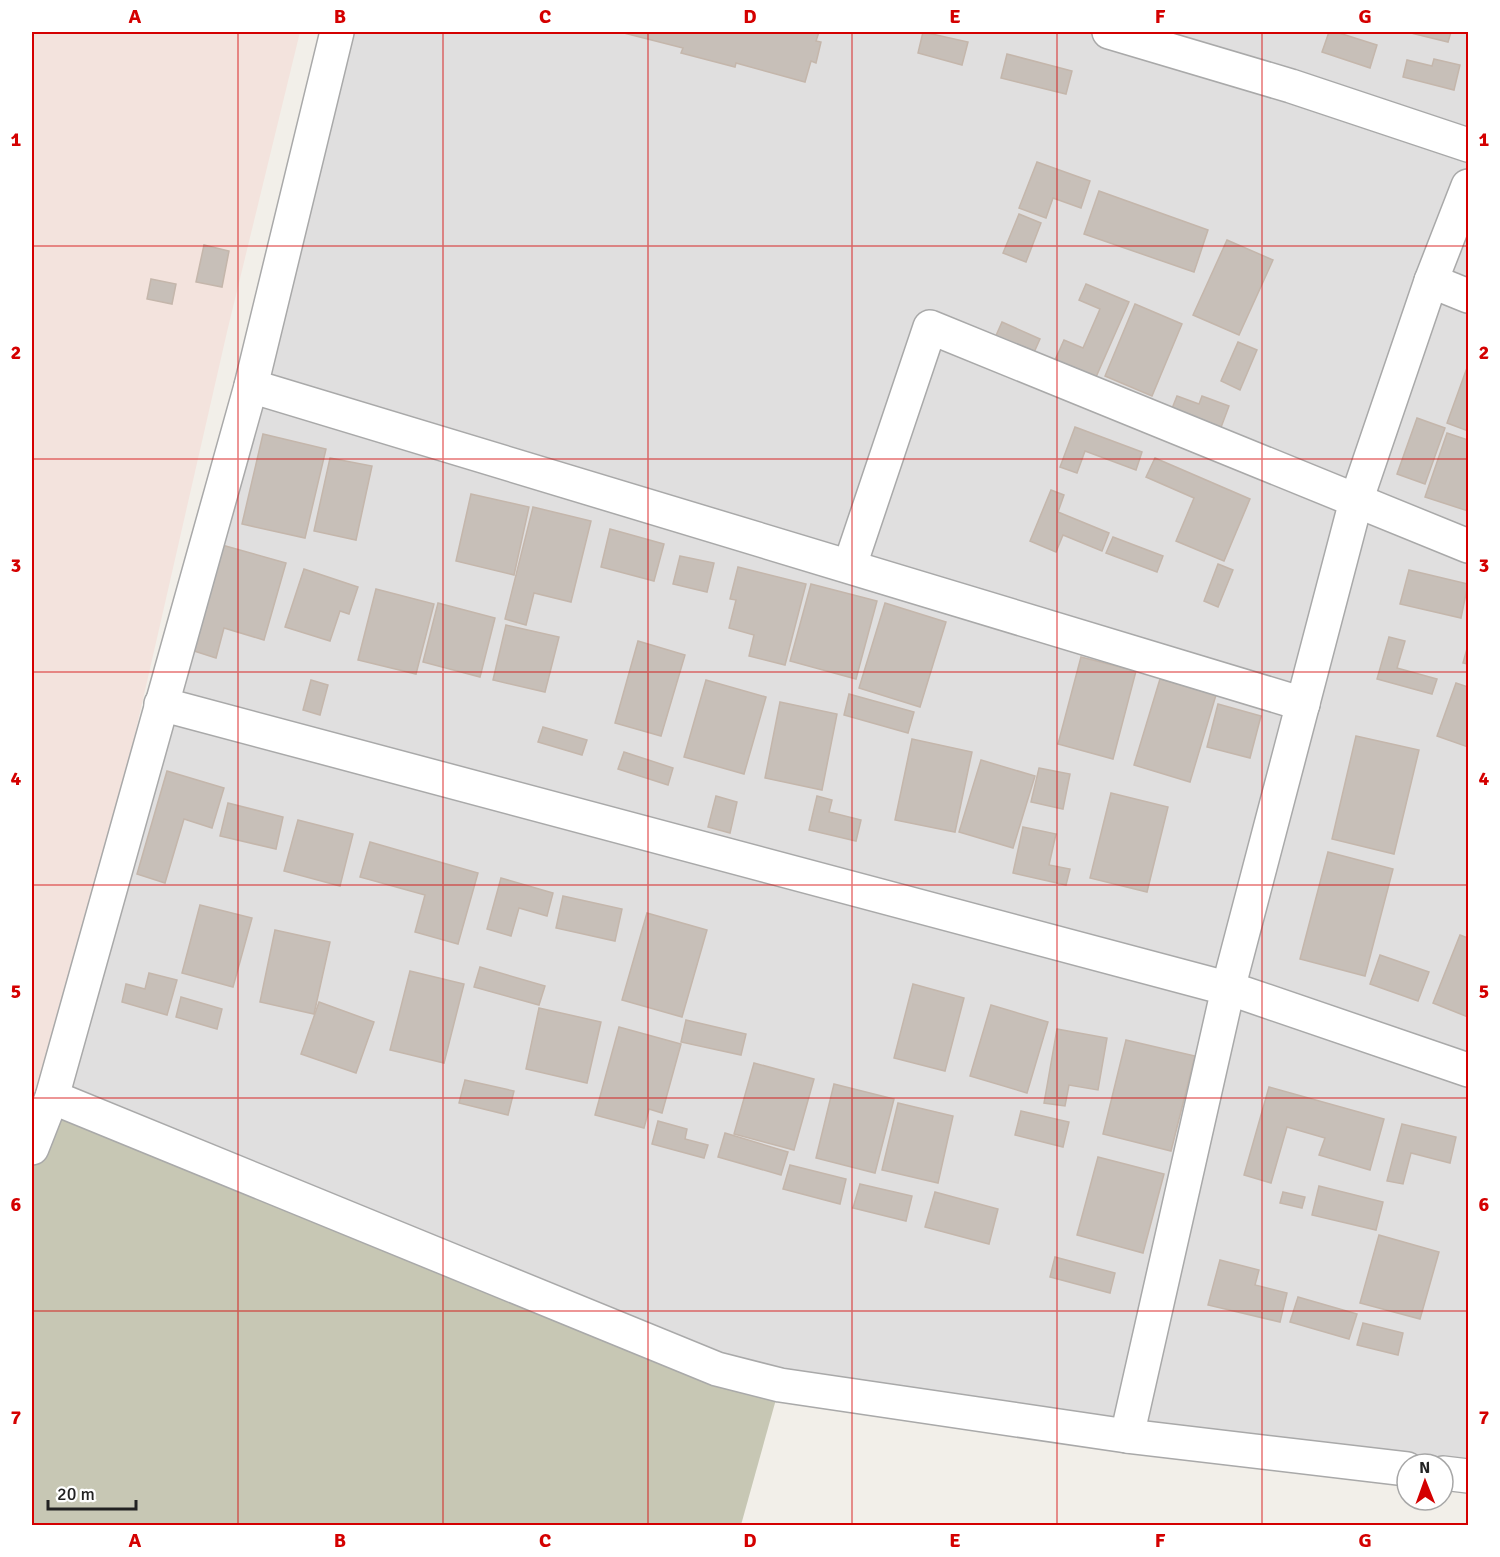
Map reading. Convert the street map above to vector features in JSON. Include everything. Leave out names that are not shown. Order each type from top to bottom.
[{"type":"street","points":[[32,1148],[52,1097],[251,386],[337,32]]},
{"type":"street","points":[[1109,32],[1291,86],[1468,145]]},
{"type":"street","points":[[1127,1436],[1228,989],[1356,501],[1431,280],[1468,186]]},
{"type":"street","points":[[1431,280],[1468,296]]},
{"type":"street","points":[[850,565],[930,327],[1468,546]]},
{"type":"street","points":[[251,386],[850,565],[1303,704]]},
{"type":"street","points":[[161,704],[1228,989],[1468,1070]]},
{"type":"street","points":[[52,1097],[717,1370],[780,1385],[1127,1436],[1395,1468]]},
{"type":"shaded area","points":[[32,32],[300,32],[227,332],[52,1097],[32,1148]]},
{"type":"shaded area","points":[[337,32],[1468,32],[1468,1476],[1455,1470],[1455,1452],[1395,1452],[1395,1462],[780,1385],[52,1097]]},
{"type":"shaded area","points":[[52,1097],[780,1385],[741,1525],[32,1525],[32,1148]]},
{"type":"building","points":[[620,32],[819,32],[816,41],[821,42],[816,63],[811,61],[805,82],[736,63],[735,67],[681,53],[683,48]]},
{"type":"building","points":[[923,32],[968,42],[962,65],[918,53]]},
{"type":"building","points":[[1329,32],[1336,32],[1377,45],[1370,68],[1322,52]]},
{"type":"building","points":[[1407,32],[1451,32],[1448,42]]},
{"type":"building","points":[[1007,54],[1072,71],[1066,94],[1001,78]]},
{"type":"building","points":[[1434,59],[1460,65],[1454,90],[1403,77],[1407,60],[1432,66]]},
{"type":"building","points":[[1037,162],[1090,181],[1081,208],[1053,198],[1046,218],[1019,208]]},
{"type":"building","points":[[1099,191],[1208,230],[1194,272],[1084,234]]},
{"type":"building","points":[[1019,214],[1041,223],[1026,262],[1003,253]]},
{"type":"building","points":[[1227,240],[1273,260],[1239,335],[1193,315]]},
{"type":"building","points":[[204,245],[229,251],[222,287],[196,282]]},
{"type":"building","points":[[151,279],[176,284],[172,304],[147,299]]},
{"type":"building","points":[[1086,284],[1129,302],[1096,377],[1055,360],[1064,340],[1083,348],[1100,309],[1079,300]]},
{"type":"building","points":[[1135,304],[1182,324],[1152,396],[1105,376]]},
{"type":"building","points":[[1002,322],[1040,339],[1032,357],[994,340]]},
{"type":"building","points":[[1238,342],[1257,350],[1240,390],[1221,381]]},
{"type":"building","points":[[1468,365],[1468,431],[1447,423]]},
{"type":"building","points":[[1177,396],[1199,404],[1202,396],[1229,406],[1220,430],[1171,411]]},
{"type":"building","points":[[1417,418],[1445,428],[1425,484],[1397,474]]},
{"type":"building","points":[[1075,427],[1142,452],[1136,470],[1085,451],[1077,473],[1060,467]]},
{"type":"building","points":[[1447,433],[1468,440],[1468,511],[1425,497]]},
{"type":"building","points":[[263,434],[326,449],[305,538],[242,524]]},
{"type":"building","points":[[330,458],[372,466],[356,540],[314,531]]},
{"type":"building","points":[[1155,458],[1250,499],[1224,561],[1176,541],[1194,498],[1146,477]]},
{"type":"building","points":[[1051,490],[1064,495],[1058,512],[1109,533],[1102,551],[1063,535],[1056,552],[1030,541]]},
{"type":"building","points":[[471,494],[529,507],[514,575],[456,561]]},
{"type":"building","points":[[533,507],[591,521],[571,602],[534,593],[526,625],[505,619]]},
{"type":"building","points":[[610,529],[664,544],[654,581],[601,567]]},
{"type":"building","points":[[1113,537],[1163,556],[1157,572],[1106,553]]},
{"type":"building","points":[[222,545],[286,563],[264,640],[224,628],[216,658],[191,650]]},
{"type":"building","points":[[680,556],[714,563],[707,592],[673,584]]},
{"type":"building","points":[[1218,564],[1233,570],[1218,607],[1204,601]]},
{"type":"building","points":[[738,567],[806,584],[785,665],[749,656],[754,635],[729,628],[736,600],[730,599]]},
{"type":"building","points":[[304,569],[358,587],[349,614],[340,611],[330,641],[285,627]]},
{"type":"building","points":[[1409,570],[1468,584],[1461,618],[1400,604]]},
{"type":"building","points":[[811,584],[877,601],[856,679],[790,661]]},
{"type":"building","points":[[376,589],[434,604],[416,674],[358,660]]},
{"type":"building","points":[[438,603],[495,618],[480,677],[423,662]]},
{"type":"building","points":[[885,603],[946,622],[920,707],[859,688]]},
{"type":"building","points":[[506,625],[559,637],[545,692],[493,680]]},
{"type":"building","points":[[1389,637],[1405,641],[1397,668],[1437,679],[1432,694],[1377,679]]},
{"type":"building","points":[[638,641],[685,655],[661,736],[615,723]]},
{"type":"building","points":[[1468,645],[1468,664],[1463,663]]},
{"type":"building","points":[[1081,657],[1136,671],[1113,759],[1058,744]]},
{"type":"building","points":[[1160,679],[1216,695],[1190,782],[1134,765]]},
{"type":"building","points":[[311,680],[328,685],[320,715],[303,710]]},
{"type":"building","points":[[706,680],[766,697],[744,774],[684,757]]},
{"type":"building","points":[[1456,683],[1468,687],[1468,747],[1437,736]]},
{"type":"building","points":[[849,694],[914,712],[908,733],[844,715]]},
{"type":"building","points":[[780,702],[837,714],[822,790],[765,778]]},
{"type":"building","points":[[1218,704],[1261,716],[1250,758],[1207,747]]},
{"type":"building","points":[[543,727],[587,740],[582,755],[538,742]]},
{"type":"building","points":[[1356,736],[1419,750],[1394,854],[1332,839]]},
{"type":"building","points":[[912,739],[972,752],[955,832],[895,820]]},
{"type":"building","points":[[624,752],[673,768],[668,785],[618,769]]},
{"type":"building","points":[[981,760],[1035,776],[1013,848],[959,832]]},
{"type":"building","points":[[1039,768],[1070,774],[1063,809],[1031,802]]},
{"type":"building","points":[[167,771],[224,788],[212,828],[184,819],[165,883],[137,874]]},
{"type":"building","points":[[1111,793],[1168,807],[1147,892],[1090,878]]},
{"type":"building","points":[[716,796],[737,802],[730,833],[708,827]]},
{"type":"building","points":[[817,796],[832,800],[829,812],[861,820],[856,841],[809,830]]},
{"type":"building","points":[[228,803],[283,817],[276,849],[220,836]]},
{"type":"building","points":[[298,820],[353,834],[340,886],[284,871]]},
{"type":"building","points":[[1023,827],[1056,834],[1049,865],[1070,869],[1066,885],[1013,873]]},
{"type":"building","points":[[370,842],[478,873],[458,944],[415,932],[425,895],[360,877]]},
{"type":"building","points":[[1328,852],[1393,869],[1365,976],[1300,959]]},
{"type":"building","points":[[501,878],[553,893],[547,916],[519,908],[511,936],[487,929]]},
{"type":"building","points":[[563,896],[622,909],[615,941],[556,928]]},
{"type":"building","points":[[200,905],[252,918],[233,987],[182,973]]},
{"type":"building","points":[[647,913],[707,930],[682,1017],[622,1000]]},
{"type":"building","points":[[275,930],[330,942],[314,1014],[260,1002]]},
{"type":"building","points":[[1460,935],[1468,938],[1468,1017],[1433,1003]]},
{"type":"building","points":[[1380,955],[1429,972],[1418,1001],[1370,984]]},
{"type":"building","points":[[480,967],[545,986],[539,1005],[474,987]]},
{"type":"building","points":[[410,971],[464,984],[444,1063],[390,1050]]},
{"type":"building","points":[[149,973],[177,980],[167,1015],[122,1002],[126,984],[145,989]]},
{"type":"building","points":[[913,984],[964,998],[945,1071],[894,1058]]},
{"type":"building","points":[[181,997],[222,1009],[217,1029],[176,1017]]},
{"type":"building","points":[[319,1002],[374,1022],[356,1073],[301,1054]]},
{"type":"building","points":[[991,1005],[1048,1022],[1027,1093],[970,1076]]},
{"type":"building","points":[[539,1008],[601,1022],[587,1083],[526,1069]]},
{"type":"building","points":[[686,1020],[746,1034],[741,1055],[681,1042]]},
{"type":"building","points":[[619,1027],[681,1044],[662,1113],[649,1109],[644,1128],[595,1115]]},
{"type":"building","points":[[1057,1029],[1107,1038],[1098,1090],[1069,1085],[1065,1106],[1044,1103]]},
{"type":"building","points":[[1126,1040],[1195,1056],[1171,1151],[1103,1134]]},
{"type":"building","points":[[754,1063],[814,1079],[794,1150],[734,1134]]},
{"type":"building","points":[[465,1080],[514,1091],[508,1115],[459,1103]]},
{"type":"building","points":[[834,1084],[894,1099],[875,1173],[816,1158]]},
{"type":"building","points":[[1269,1087],[1384,1119],[1370,1170],[1319,1155],[1325,1138],[1287,1127],[1271,1183],[1244,1175]]},
{"type":"building","points":[[898,1103],[953,1116],[938,1183],[882,1170]]},
{"type":"building","points":[[1021,1111],[1069,1122],[1063,1147],[1015,1135]]},
{"type":"building","points":[[658,1121],[687,1129],[685,1139],[708,1145],[704,1158],[652,1144]]},
{"type":"building","points":[[1402,1124],[1456,1137],[1450,1163],[1411,1153],[1403,1184],[1387,1181]]},
{"type":"building","points":[[725,1133],[788,1152],[781,1175],[718,1157]]},
{"type":"building","points":[[1098,1157],[1164,1174],[1143,1253],[1077,1235]]},
{"type":"building","points":[[790,1165],[846,1179],[840,1204],[783,1189]]},
{"type":"building","points":[[860,1184],[912,1196],[906,1221],[853,1208]]},
{"type":"building","points":[[1319,1186],[1383,1202],[1376,1230],[1312,1215]]},
{"type":"building","points":[[935,1192],[998,1209],[989,1244],[925,1227]]},
{"type":"building","points":[[1283,1192],[1305,1197],[1302,1208],[1280,1203]]},
{"type":"building","points":[[1379,1235],[1439,1252],[1420,1319],[1360,1303]]},
{"type":"building","points":[[1055,1257],[1115,1273],[1110,1293],[1050,1277]]},
{"type":"building","points":[[1220,1260],[1259,1270],[1255,1285],[1287,1293],[1280,1322],[1208,1305]]},
{"type":"building","points":[[1298,1297],[1357,1314],[1349,1339],[1290,1322]]},
{"type":"building","points":[[1363,1323],[1403,1333],[1398,1355],[1357,1345]]}]
